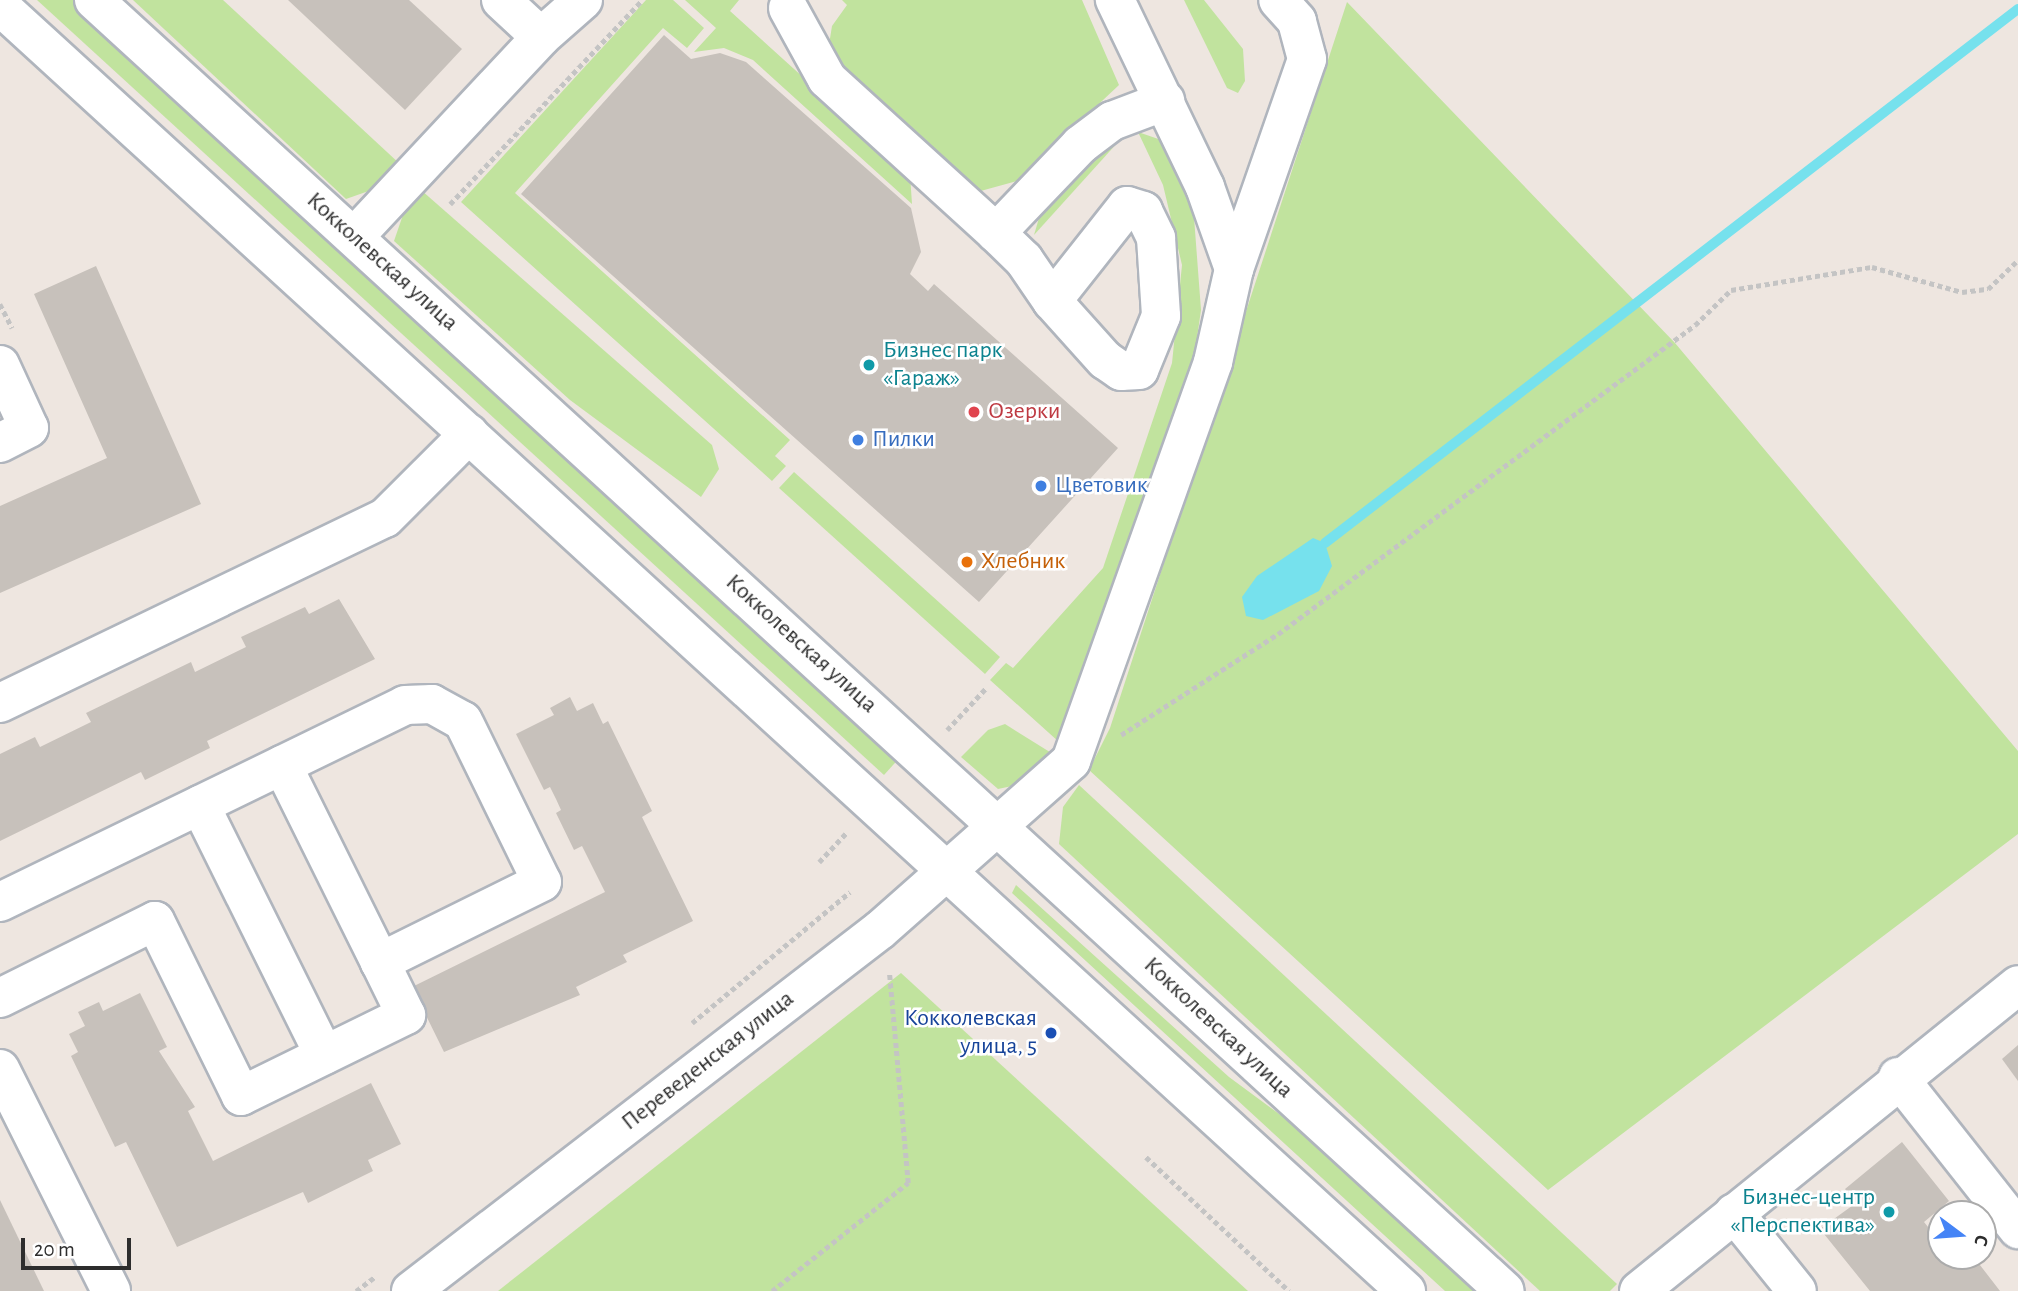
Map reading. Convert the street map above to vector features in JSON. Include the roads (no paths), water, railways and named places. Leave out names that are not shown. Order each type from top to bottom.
[{"type":"street","name":"Кокколевская улица","points":[[94,0],[1002,827],[1505,1291]]},
{"type":"street","points":[[501,0],[541,37]]},
{"type":"street","points":[[354,237],[541,37],[583,0]]},
{"type":"street","points":[[1115,0],[1165,101],[1234,269]]},
{"type":"street","name":"Переведенская улица","points":[[411,1291],[949,870],[1002,827],[1071,761],[1082,738],[1213,362],[1234,269],[1307,59],[1297,21],[1278,0]]},
{"type":"street","points":[[0,6],[949,870],[1406,1291]]},
{"type":"street","points":[[788,8],[827,79],[1024,260],[1052,302]]},
{"type":"street","points":[[996,233],[1080,145],[1112,121],[1165,101]]},
{"type":"street","points":[[0,365],[29,428],[0,443]]},
{"type":"street","points":[[0,704],[315,556],[385,518],[469,434]]},
{"type":"street","points":[[0,902],[405,705],[432,704],[463,721],[542,882],[380,962]]},
{"type":"street","points":[[0,998],[155,921],[242,1096],[405,1015],[282,765]]},
{"type":"street","points":[[200,805],[324,1055]]},
{"type":"street","points":[[1639,1291],[1898,1077],[2018,985]]},
{"type":"street","points":[[0,1069],[111,1291]]},
{"type":"street","points":[[1898,1077],[2018,1229]]},
{"type":"street","points":[[1734,1213],[1797,1291]]},
{"type":"water","points":[[1313,538],[1325,543],[1332,566],[1319,591],[1263,620],[1246,616],[1242,597],[1257,576]]},
{"type":"waterway","points":[[1325,543],[2018,9]]},
{"type":"place","name":"Бизнес парк «Гараж»","points":[[869,365]]},
{"type":"place","name":"Озерки","points":[[974,412]]},
{"type":"place","name":"Пилки","points":[[858,440]]},
{"type":"place","name":"Цветовик","points":[[1041,486]]},
{"type":"place","name":"Хлебник","points":[[967,562]]},
{"type":"place","name":"Кокколевская улица, 5","points":[[1051,1033]]},
{"type":"place","name":"Бизнес-центр «Перспектива»","points":[[1889,1212]]}]
